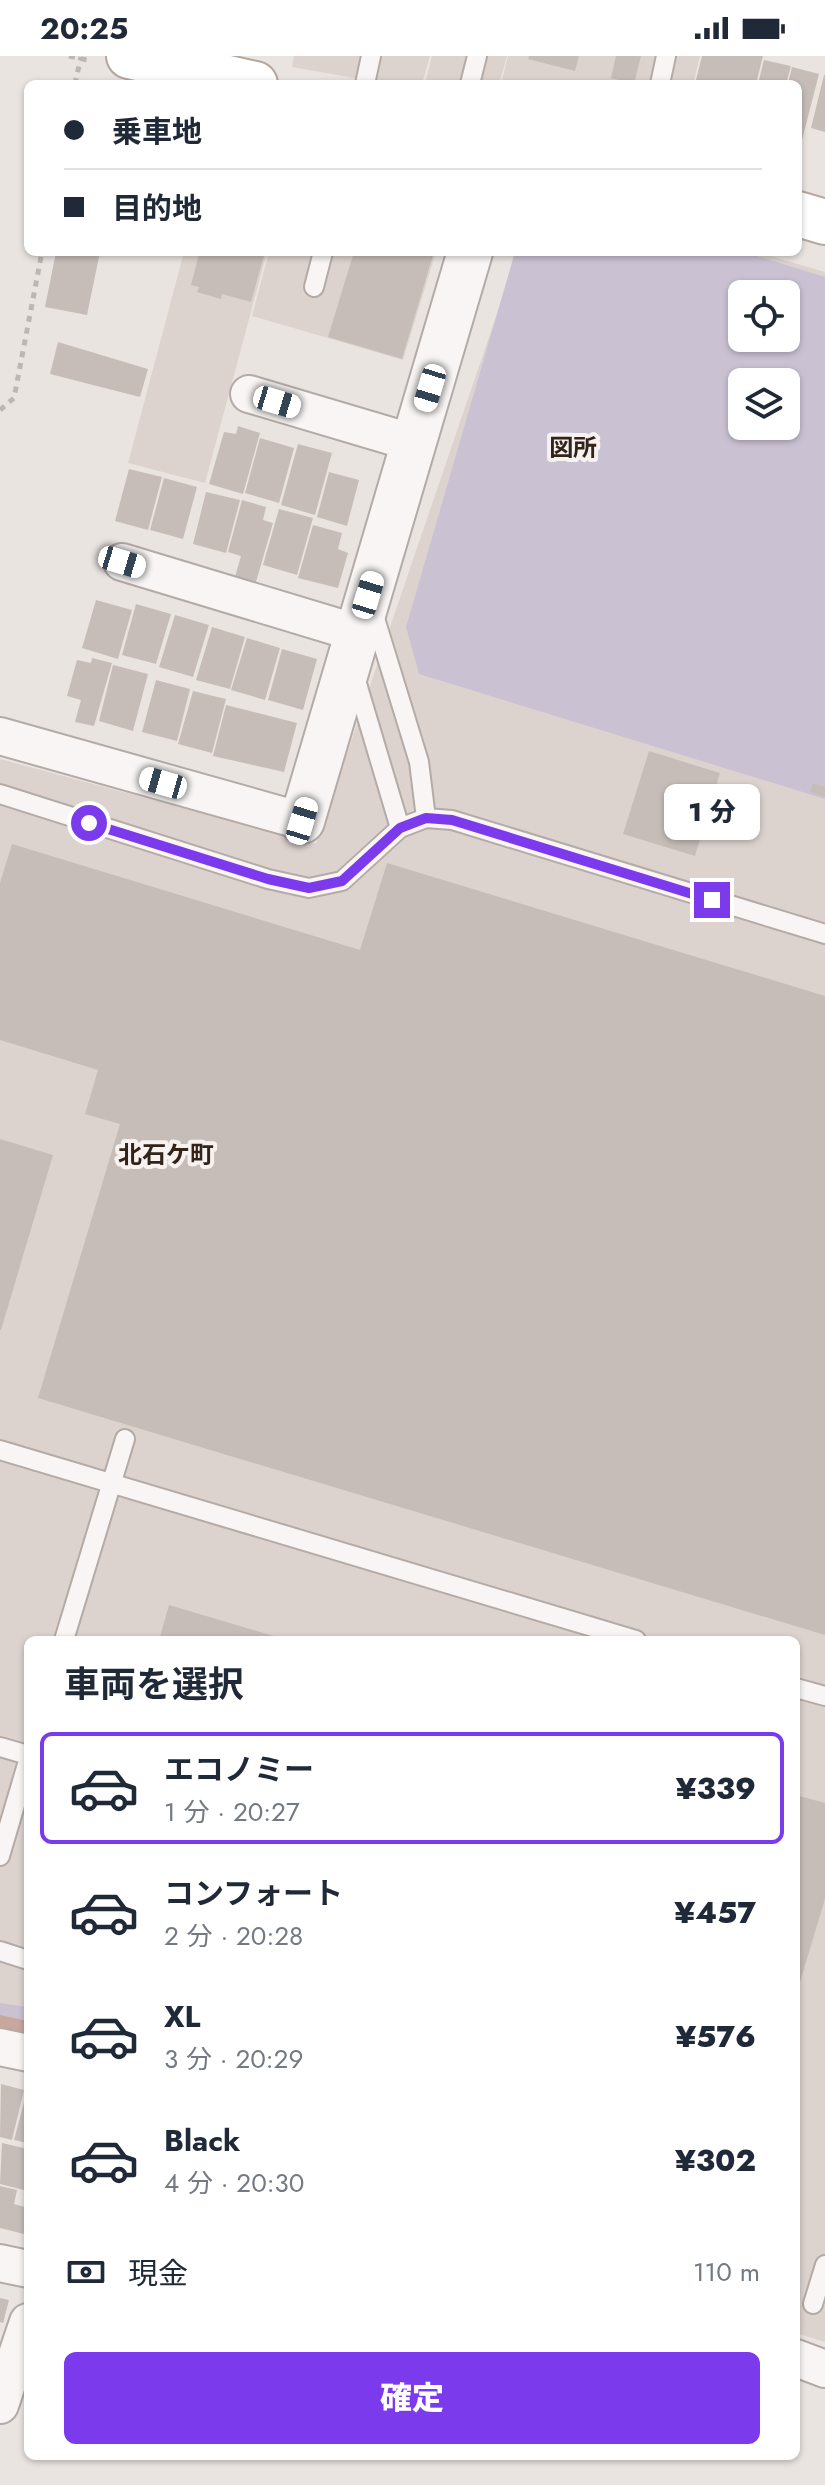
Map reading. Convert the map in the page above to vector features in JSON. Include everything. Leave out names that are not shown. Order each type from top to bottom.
[{"type":"main road","points":[[129,56],[237,80]]},
{"type":"main road","points":[[802,215],[825,222]]},
{"type":"street","points":[[0,736],[302,821],[469,256]]},
{"type":"street","points":[[249,394],[414,443]]},
{"type":"street","points":[[122,562],[358,629]]},
{"type":"street","points":[[0,2047],[24,2052]]},
{"type":"street","points":[[0,2263],[24,2268]]},
{"type":"street","points":[[0,2405],[24,2334]]},
{"type":"street","points":[[800,2360],[825,2369]]},
{"type":"lane","points":[[366,80],[371,56]]},
{"type":"lane","points":[[471,80],[477,56]]},
{"type":"lane","points":[[661,80],[666,56]]},
{"type":"lane","points":[[314,287],[322,256]]},
{"type":"lane","points":[[358,629],[419,762],[426,818]]},
{"type":"lane","points":[[358,629],[400,828]]},
{"type":"lane","points":[[0,794],[268,879],[309,888],[342,881],[400,828],[426,818],[452,820],[825,934]]},
{"type":"lane","points":[[65,1636],[125,1439]]},
{"type":"lane","points":[[0,1450],[623,1636]]},
{"type":"lane","points":[[800,1689],[825,1696]]},
{"type":"lane","points":[[0,1747],[24,1756]]},
{"type":"lane","points":[[0,1856],[24,1772]]},
{"type":"lane","points":[[0,1951],[24,1959]]},
{"type":"lane","points":[[811,2303],[825,2265]]},
{"type":"path","points":[[76,80],[81,56]]},
{"type":"path","points":[[0,410],[14,398],[41,256]]},
{"type":"shaded area","points":[[294,56],[430,56],[423,80],[365,80],[292,67]]},
{"type":"shaded area","points":[[432,56],[507,56],[500,80],[426,80]]},
{"type":"shaded area","points":[[508,56],[700,56],[694,80],[502,80]]},
{"type":"shaded area","points":[[183,256],[266,256],[205,483],[128,463]]},
{"type":"shaded area","points":[[268,256],[435,256],[403,360],[252,316]]},
{"type":"shaded area","points":[[514,256],[757,256],[825,277],[825,799],[419,674],[406,627]]},
{"type":"shaded area","points":[[517,256],[771,256],[825,272],[825,2342],[800,2334],[800,1636],[24,1636],[24,2028],[0,2023],[0,759],[316,844]]},
{"type":"shaded area","points":[[0,2003],[24,2006],[24,2023],[0,2016]]},
{"type":"building","points":[[529,56],[579,56],[575,71],[528,59]]},
{"type":"building","points":[[616,56],[641,56],[635,80],[611,78]]},
{"type":"building","points":[[702,56],[763,56],[757,80],[696,80]]},
{"type":"building","points":[[764,60],[791,66],[787,80],[759,80]]},
{"type":"building","points":[[792,67],[819,74],[802,140],[802,80],[789,80]]},
{"type":"building","points":[[825,75],[825,132],[811,128]]},
{"type":"building","points":[[55,256],[99,256],[87,315],[45,307]]},
{"type":"building","points":[[198,256],[264,256],[251,302],[222,294],[221,299],[197,292],[199,287],[191,285]]},
{"type":"building","points":[[353,256],[433,256],[402,359],[328,337]]},
{"type":"building","points":[[58,342],[148,369],[140,397],[50,374]]},
{"type":"building","points":[[238,426],[260,433],[243,494],[209,484],[224,432],[236,434]]},
{"type":"building","points":[[260,438],[294,448],[279,503],[245,493]]},
{"type":"building","points":[[298,444],[332,453],[315,515],[281,505]]},
{"type":"building","points":[[129,469],[162,477],[148,530],[115,521]]},
{"type":"building","points":[[329,472],[359,480],[347,526],[317,517]]},
{"type":"building","points":[[164,478],[197,487],[183,539],[150,530]]},
{"type":"building","points":[[206,492],[240,500],[226,553],[193,544]]},
{"type":"building","points":[[242,500],[266,507],[263,520],[273,523],[256,582],[235,577],[241,556],[228,552]]},
{"type":"building","points":[[279,509],[313,518],[297,575],[263,565]]},
{"type":"building","points":[[313,525],[342,533],[338,549],[348,553],[338,588],[298,578]]},
{"type":"building","points":[[96,600],[132,610],[118,659],[82,648]]},
{"type":"building","points":[[136,604],[171,614],[156,664],[122,655]]},
{"type":"building","points":[[175,615],[209,625],[193,677],[159,667]]},
{"type":"building","points":[[212,627],[245,637],[230,689],[196,680]]},
{"type":"building","points":[[247,638],[280,648],[265,700],[231,690]]},
{"type":"building","points":[[282,649],[317,659],[303,710],[268,700]]},
{"type":"building","points":[[92,658],[112,663],[94,726],[75,722],[81,700],[67,696],[77,660],[91,663]]},
{"type":"building","points":[[113,665],[148,674],[133,731],[99,721]]},
{"type":"building","points":[[156,680],[190,689],[177,741],[142,732]]},
{"type":"building","points":[[193,691],[226,699],[212,753],[178,744]]},
{"type":"building","points":[[226,705],[297,723],[284,772],[213,756]]},
{"type":"building","points":[[649,751],[720,773],[695,856],[623,834]]},
{"type":"building","points":[[813,783],[825,787],[825,797],[810,792]]},
{"type":"building","points":[[12,844],[360,950],[387,863],[825,996],[825,1635],[38,1398],[120,1124],[85,1114],[98,1070],[0,1040],[0,883]]},
{"type":"building","points":[[0,1139],[53,1155],[1,1330],[0,1330]]},
{"type":"building","points":[[169,1605],[274,1636],[160,1636]]},
{"type":"building","points":[[800,1796],[825,1803],[825,1899],[800,1982]]},
{"type":"building","points":[[1,2084],[24,2090],[12,2140],[0,2137]]},
{"type":"building","points":[[24,2102],[24,2142],[14,2140]]},
{"type":"building","points":[[2,2143],[24,2148],[24,2190],[0,2184]]},
{"type":"building","points":[[0,2186],[17,2190],[14,2204],[24,2207],[24,2234],[0,2228]]},
{"type":"building","points":[[0,2298],[9,2300],[3,2323],[0,2322]]},
{"type":"waterway","points":[[0,2021],[24,2026]]},
{"type":"district","name":"図所","points":[[573,447]]},
{"type":"district","name":"北石ケ町","points":[[166,1154]]},
{"type":"route","points":[[89,823],[268,879],[309,888],[342,881],[400,828],[426,818],[452,820],[712,900]]}]
